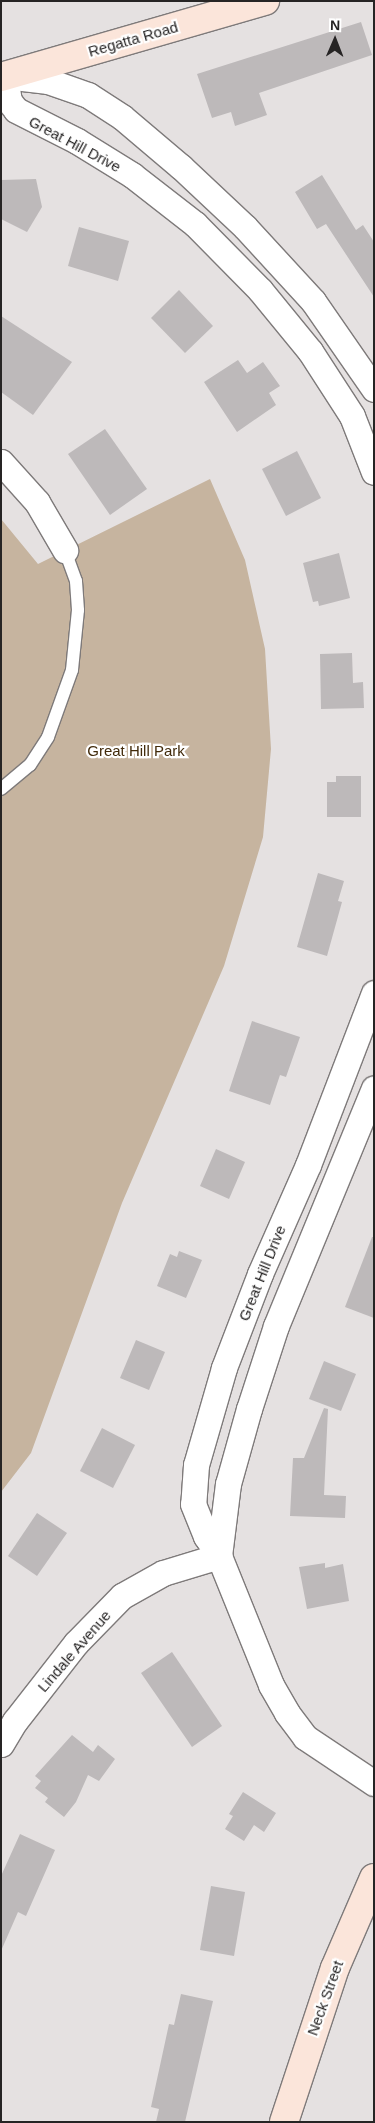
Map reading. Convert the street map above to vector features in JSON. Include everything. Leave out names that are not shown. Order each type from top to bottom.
[{"type":"street","name":"Regatta Road","points":[[3,76],[265,1]]},
{"type":"street","points":[[3,76],[48,81],[88,95],[122,117],[181,167],[245,227],[313,301],[374,389]]},
{"type":"street","name":"Great Hill Drive","points":[[3,76],[9,100],[16,110],[77,141],[132,175],[194,224],[260,290],[310,351],[352,416],[374,472]]},
{"type":"street","points":[[1,462],[37,502],[65,550]]},
{"type":"street","name":"Great Hill Drive","points":[[374,993],[308,1165],[250,1299],[224,1368],[196,1465],[193,1504],[206,1536],[219,1556],[271,1685],[286,1713],[305,1737],[374,1783]]},
{"type":"street","name":"Great Hill Drive","points":[[219,1556],[228,1484],[249,1409],[276,1326],[374,1088]]},
{"type":"street","name":"Lindale Avenue","points":[[1,1744],[15,1721],[76,1643],[122,1596],[163,1573],[219,1556]]},
{"type":"street","name":"Neck Street","points":[[284,2122],[335,1968],[374,1878]]},
{"type":"lane","points":[[1,789],[30,765],[48,737],[72,670],[78,610],[76,581],[65,550]]},
{"type":"green space","name":"Great Hill Park","points":[[210,479],[245,560],[265,649],[271,749],[263,837],[224,966],[122,1203],[31,1453],[1,1492],[1,519],[38,564]]},
{"type":"building","points":[[361,22],[372,55],[259,93],[267,115],[235,126],[231,112],[212,118],[197,74]]},
{"type":"building","points":[[322,175],[356,230],[363,225],[374,242],[374,297],[326,224],[317,229],[295,192]]},
{"type":"building","points":[[36,179],[42,207],[27,232],[1,219],[1,180]]},
{"type":"building","points":[[79,227],[129,241],[118,281],[68,266]]},
{"type":"building","points":[[179,290],[213,326],[185,353],[151,318]]},
{"type":"building","points":[[1,316],[72,362],[33,415],[1,392]]},
{"type":"building","points":[[238,360],[247,373],[263,362],[280,386],[269,393],[276,405],[237,432],[204,382]]},
{"type":"building","points":[[105,429],[147,489],[110,515],[68,454]]},
{"type":"building","points":[[297,451],[321,498],[286,516],[262,469]]},
{"type":"building","points":[[339,553],[350,598],[319,606],[318,601],[313,602],[303,563]]},
{"type":"building","points":[[352,653],[353,683],[363,682],[364,708],[321,709],[320,654]]},
{"type":"building","points":[[336,776],[361,776],[361,817],[327,817],[327,782],[336,782]]},
{"type":"building","points":[[318,873],[344,881],[338,901],[342,902],[327,956],[297,947]]},
{"type":"building","points":[[252,1021],[300,1037],[286,1077],[280,1075],[270,1105],[229,1091]]},
{"type":"building","points":[[216,1149],[245,1162],[229,1199],[200,1186]]},
{"type":"building","points":[[372,1237],[374,1237],[374,1318],[345,1307]]},
{"type":"building","points":[[179,1251],[202,1260],[186,1298],[157,1286],[170,1254],[177,1257]]},
{"type":"building","points":[[136,1340],[165,1352],[149,1390],[120,1378]]},
{"type":"building","points":[[324,1361],[356,1374],[341,1411],[309,1399]]},
{"type":"building","points":[[324,1408],[328,1409],[324,1495],[346,1496],[345,1518],[290,1516],[293,1458],[304,1458]]},
{"type":"building","points":[[102,1428],[135,1445],[113,1488],[80,1471]]},
{"type":"building","points":[[37,1513],[67,1533],[37,1576],[8,1556]]},
{"type":"building","points":[[325,1563],[325,1568],[343,1564],[349,1601],[307,1609],[299,1567]]},
{"type":"building","points":[[172,1652],[222,1726],[192,1747],[141,1673]]},
{"type":"building","points":[[72,1735],[93,1752],[98,1745],[115,1759],[99,1781],[88,1775],[76,1802],[64,1817],[45,1802],[48,1798],[35,1788],[41,1781],[35,1776]]},
{"type":"building","points":[[243,1792],[276,1813],[264,1832],[254,1825],[244,1841],[225,1829],[233,1816],[229,1814]]},
{"type":"building","points":[[20,1834],[55,1850],[26,1916],[18,1912],[1,1951],[1,1876]]},
{"type":"building","points":[[211,1886],[245,1892],[234,1956],[200,1950]]},
{"type":"building","points":[[181,1994],[213,2001],[185,2122],[156,2122],[159,2109],[151,2107],[169,2024],[174,2025]]}]
